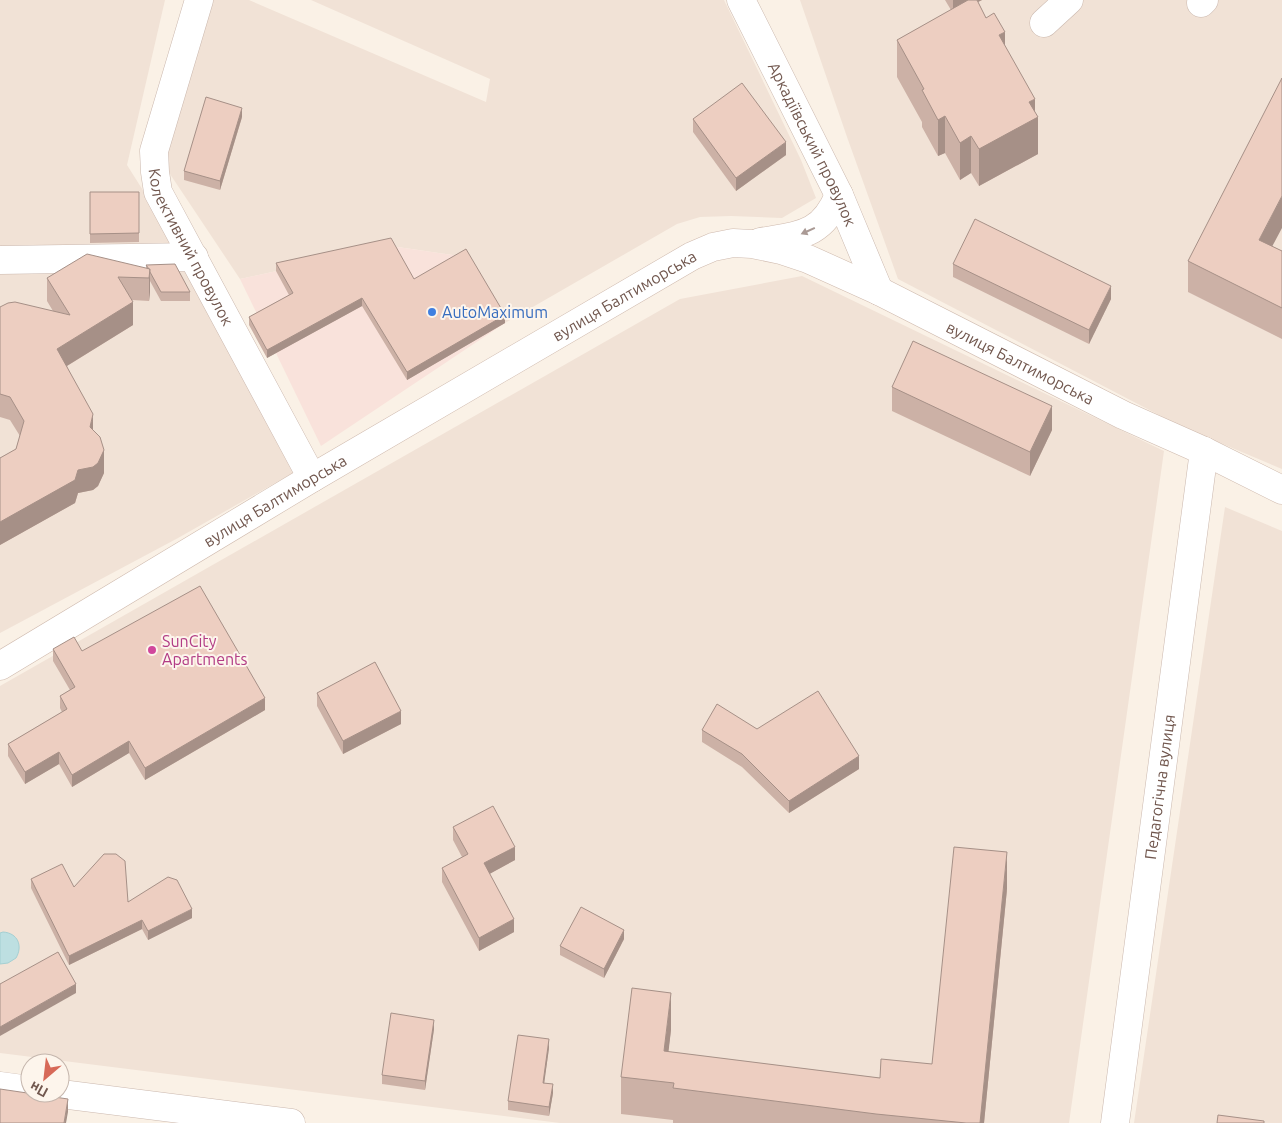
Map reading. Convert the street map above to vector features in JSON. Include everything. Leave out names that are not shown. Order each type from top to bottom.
[{"type":"street","name":"Колективний провулок","points":[[199,0],[154,151],[158,192],[312,478]]},
{"type":"street","name":"Аркадіївський провулок","points":[[740,0],[839,195],[879,291]]},
{"type":"street","points":[[1044,23],[1070,0]]},
{"type":"street","points":[[752,244],[796,236],[811,231],[823,223],[832,211],[839,195]]},
{"type":"street","name":"вулиця Балтиморська","points":[[0,666],[312,478],[692,256],[713,247],[733,243],[752,244],[781,250],[808,259],[879,291],[1123,415],[1204,451],[1282,490]]},
{"type":"street","points":[[0,260],[194,257]]},
{"type":"street","name":"Педагогічна вулиця","points":[[1115,1123],[1204,451]]},
{"type":"street","points":[[0,1086],[20,1089]]},
{"type":"street","points":[[70,1098],[121,1112],[291,1123]]},
{"type":"shaded area","points":[[0,0],[165,0],[127,165],[183,254],[0,252]]},
{"type":"shaded area","points":[[212,0],[249,0],[486,102],[490,79],[311,0],[724,0],[801,160],[816,198],[782,218],[700,217],[677,224],[505,323],[466,257],[391,246],[240,279],[160,159]]},
{"type":"shaded area","points":[[800,0],[1282,0],[1282,469],[1180,426],[898,279]]},
{"type":"shaded area","points":[[391,246],[466,257],[505,323],[321,446],[240,279]]},
{"type":"shaded area","points":[[179,260],[298,470],[178,538],[0,633],[0,261]]},
{"type":"shaded area","points":[[802,276],[1164,451],[1069,1123],[560,1123],[70,1062],[70,1053],[20,1053],[20,1056],[0,1053],[0,686],[680,299]]},
{"type":"shaded area","points":[[1225,507],[1282,531],[1282,1123],[1134,1123]]},
{"type":"water","points":[[3,932],[16,938],[19,949],[16,958],[8,963],[0,964],[0,933]]},
{"type":"building","points":[[968,0],[977,0],[986,18],[994,13],[1005,32],[999,35],[1035,99],[1029,102],[1038,117],[979,149],[971,136],[960,143],[945,116],[938,120],[922,90],[924,89],[897,40]]},
{"type":"building","points":[[1282,78],[1282,196],[1259,240],[1282,251],[1282,308],[1188,261]]},
{"type":"building","points":[[742,83],[786,142],[736,178],[693,119]]},
{"type":"building","points":[[206,97],[242,108],[220,181],[184,171]]},
{"type":"building","points":[[90,192],[139,192],[139,233],[90,234]]},
{"type":"building","points":[[975,219],[1111,286],[1089,330],[953,264]]},
{"type":"building","name":"AutoMaximum","points":[[391,238],[414,279],[466,249],[505,315],[407,372],[362,298],[267,350],[249,317],[293,293],[276,263]]},
{"type":"building","points":[[87,254],[150,269],[149,278],[118,277],[133,302],[57,349],[93,414],[90,427],[100,437],[104,450],[98,463],[93,467],[78,470],[75,480],[0,522],[0,458],[16,449],[24,421],[10,397],[0,394],[0,307],[15,302],[70,315],[47,278]]},
{"type":"building","points":[[175,264],[190,292],[161,292],[150,269],[146,265]]},
{"type":"building","points":[[913,341],[1052,406],[1030,452],[892,387]]},
{"type":"building","points":[[200,586],[265,698],[145,768],[129,741],[72,775],[59,752],[25,772],[8,744],[67,709],[60,696],[75,687],[53,649],[74,637],[82,651]]},
{"type":"building","points":[[375,662],[401,711],[343,741],[317,693]]},
{"type":"building","points":[[818,691],[859,756],[789,801],[742,754],[702,730],[717,704],[757,729]]},
{"type":"building","points":[[493,806],[515,847],[484,863],[514,919],[479,938],[442,868],[468,854],[453,827]]},
{"type":"building","points":[[954,847],[1007,852],[980,1123],[876,1114],[673,1088],[674,1083],[621,1077],[632,988],[671,993],[664,1051],[880,1078],[881,1059],[932,1064]]},
{"type":"building","points":[[104,854],[116,854],[125,861],[128,902],[168,877],[177,880],[192,909],[148,931],[142,920],[69,956],[31,879],[62,864],[74,887]]},
{"type":"building","points":[[581,907],[624,930],[604,969],[560,946]]},
{"type":"building","points":[[58,952],[76,984],[0,1027],[0,984]]},
{"type":"building","points":[[391,1013],[434,1020],[425,1081],[382,1075]]},
{"type":"building","points":[[518,1035],[549,1039],[543,1083],[553,1084],[549,1107],[508,1101]]},
{"type":"building","points":[[0,1089],[20,1092],[20,1103],[67,1103],[64,1123],[0,1123]]},
{"type":"building","points":[[1218,1115],[1264,1121],[1264,1123],[1217,1123]]},
{"type":"place","name":"AutoMaximum","points":[[432,312]]},
{"type":"place","name":"SunCity Apartments","points":[[152,650]]}]
